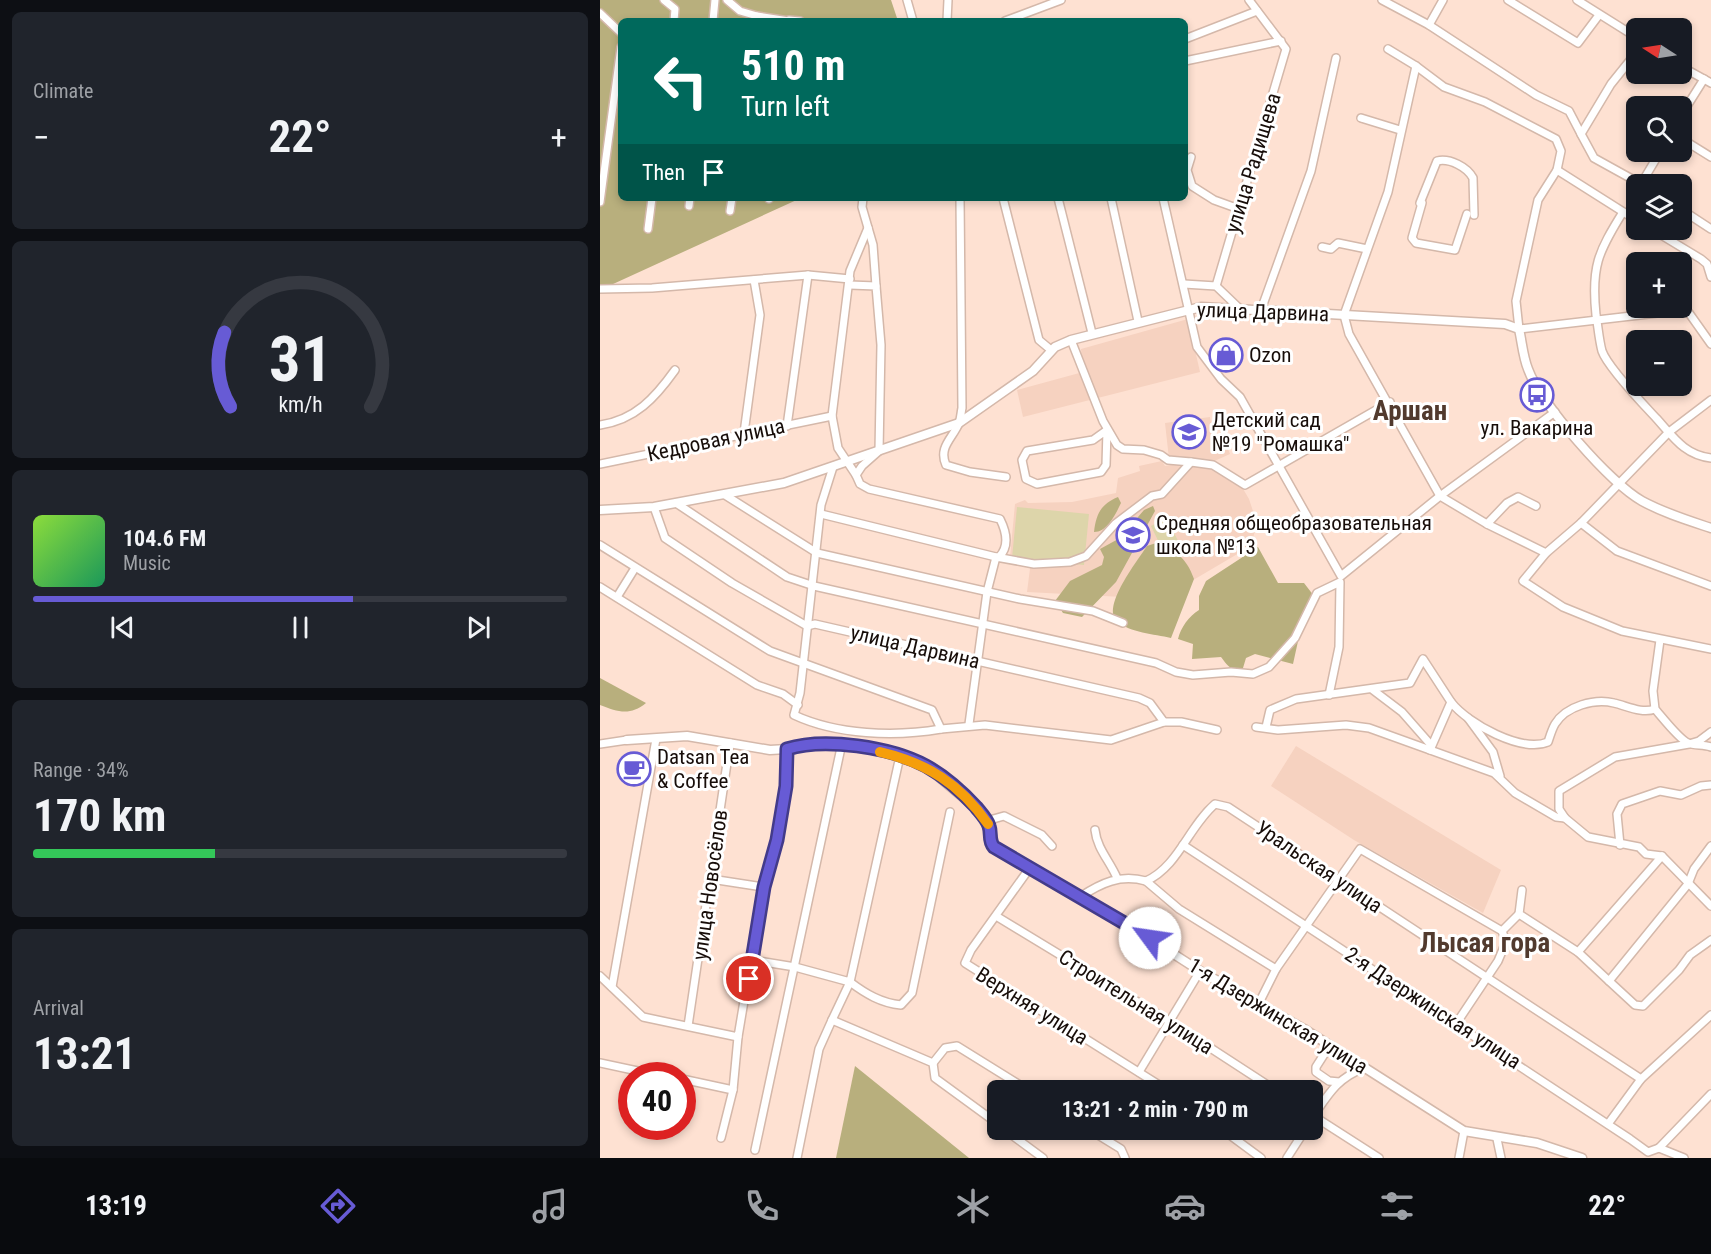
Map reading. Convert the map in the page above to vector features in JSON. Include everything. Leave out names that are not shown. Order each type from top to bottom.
[{"type":"street","points":[[664,0],[675,9],[674,18]]},
{"type":"street","points":[[713,18],[715,0]]},
{"type":"street","points":[[727,0],[755,18]]},
{"type":"street","points":[[907,0],[912,18]]},
{"type":"street","points":[[947,18],[948,0]]},
{"type":"street","points":[[1013,18],[1061,0]]},
{"type":"street","points":[[1188,60],[1281,41],[1249,0]]},
{"type":"street","points":[[1382,0],[1428,25],[1536,95],[1569,111],[1594,158],[1626,176]]},
{"type":"street","points":[[1428,25],[1443,0]]},
{"type":"street","points":[[1508,0],[1578,43],[1599,15]]},
{"type":"street","points":[[1577,0],[1626,31]]},
{"type":"street","points":[[1188,38],[1257,11]]},
{"type":"street","points":[[600,13],[618,30]]},
{"type":"street","name":"улица Радищева","points":[[1216,286],[1284,60],[1286,49],[1281,41]]},
{"type":"street","points":[[1388,49],[1444,87],[1485,102],[1556,139],[1561,151],[1557,170],[1538,200],[1516,301],[1519,329],[1528,370],[1555,412],[1618,483],[1641,500],[1680,518],[1711,528]]},
{"type":"street","points":[[1261,310],[1311,171],[1336,58]]},
{"type":"street","points":[[1581,134],[1611,84],[1626,65]]},
{"type":"street","points":[[1416,66],[1388,192],[1344,315],[1349,334],[1390,402],[1440,496],[1487,524],[1546,553]]},
{"type":"street","points":[[600,201],[618,69]]},
{"type":"street","points":[[1692,72],[1708,81],[1692,101]]},
{"type":"street","points":[[1361,118],[1400,130]]},
{"type":"street","points":[[1692,145],[1711,157]]},
{"type":"street","points":[[1188,167],[1191,157]]},
{"type":"street","points":[[1443,160],[1463,167],[1473,178],[1470,215],[1455,250],[1416,243],[1412,238],[1421,203],[1437,161],[1443,160]]},
{"type":"street","points":[[1557,170],[1626,214]]},
{"type":"street","points":[[1188,173],[1192,186],[1214,200],[1239,209]]},
{"type":"street","points":[[648,229],[652,201]]},
{"type":"street","points":[[730,211],[732,201]]},
{"type":"street","points":[[863,201],[862,207],[873,245],[881,345],[879,451]]},
{"type":"street","points":[[960,201],[962,408],[959,423],[945,446],[943,457],[946,465],[970,472],[1006,477]]},
{"type":"street","points":[[1004,201],[1039,340],[1052,350]]},
{"type":"street","points":[[1059,201],[1092,333]]},
{"type":"street","points":[[1112,201],[1138,321]]},
{"type":"street","points":[[1164,201],[1190,308],[1190,320],[1197,347],[1221,379],[1240,397],[1341,579],[1339,647],[1329,695]]},
{"type":"street","points":[[1623,212],[1605,240],[1596,264],[1593,283],[1603,353],[1639,400],[1669,432],[1694,456],[1711,458]]},
{"type":"street","points":[[1692,217],[1711,229]]},
{"type":"street","points":[[868,228],[854,259],[850,282],[832,416],[836,442],[860,484],[869,489],[1000,519],[1006,538],[1003,553],[998,557],[987,592],[969,724]]},
{"type":"street","points":[[1670,240],[1707,264],[1711,278]]},
{"type":"street","points":[[1322,247],[1331,249],[1336,243],[1367,249]]},
{"type":"street","points":[[600,289],[652,288],[808,274],[876,286]]},
{"type":"street","points":[[787,426],[808,274]]},
{"type":"street","points":[[744,433],[760,315],[754,280]]},
{"type":"street","points":[[1184,284],[1216,286],[1240,309]]},
{"type":"street","name":"улица Дарвина","points":[[846,462],[959,423],[1033,371],[1052,350],[1071,340],[1190,308],[1505,324],[1519,329],[1683,310],[1689,313],[1711,344]]},
{"type":"street","points":[[1071,340],[1107,429],[1112,439],[1123,449],[1144,450],[1164,456],[1168,460],[1213,465],[1245,485],[1390,402]]},
{"type":"street","points":[[600,425],[627,417],[640,410],[652,400],[675,370]]},
{"type":"street","points":[[1711,400],[1669,432],[1581,523],[1546,553],[1523,582],[1563,607],[1622,631],[1711,649]]},
{"type":"street","name":"улица Дарвина","points":[[676,503],[721,536],[787,577],[814,586],[1155,663],[1176,672],[1193,675],[1218,672],[1253,674],[1269,668],[1295,638],[1317,593],[1341,579],[1440,496],[1555,412]]},
{"type":"street","name":"Кедровая улица","points":[[600,464],[832,416]]},
{"type":"street","points":[[1107,429],[1106,465],[1101,472],[1037,484],[1026,479],[1022,460],[1027,451],[1093,440],[1107,429]]},
{"type":"street","name":"улица Дарвина","points":[[856,475],[862,466],[879,451]]},
{"type":"street","points":[[600,510],[654,507],[725,495],[784,483],[846,462]]},
{"type":"street","points":[[821,514],[1034,564],[1070,562],[1086,556],[1115,524],[1152,496],[1162,495],[1191,462]]},
{"type":"street","points":[[833,466],[822,495],[814,586],[798,705],[794,715],[837,729],[898,733],[969,724],[1013,726],[1111,740],[1164,722],[1181,722],[1217,730]]},
{"type":"street","points":[[725,495],[817,553],[1062,608],[1093,611],[1123,623]]},
{"type":"street","points":[[1487,524],[1507,503],[1518,497],[1536,506]]},
{"type":"street","name":"улица Дарвина","points":[[654,507],[665,538],[732,583],[807,627],[815,624],[1140,698],[1150,703],[1164,722]]},
{"type":"street","points":[[1581,523],[1617,551],[1711,586]]},
{"type":"street","points":[[600,545],[770,651],[932,710],[941,729]]},
{"type":"street","points":[[617,597],[635,568]]},
{"type":"street","points":[[600,587],[757,685],[783,694],[798,705]]},
{"type":"street","points":[[1660,640],[1653,691],[1655,709],[1668,720],[1672,731],[1689,744]]},
{"type":"street","points":[[1266,727],[1270,710],[1279,705],[1410,683],[1423,659],[1452,702],[1466,716],[1493,752],[1500,776],[1515,793],[1556,817],[1565,818]]},
{"type":"street","points":[[1373,690],[1402,712],[1430,747]]},
{"type":"street","points":[[1466,716],[1511,742],[1539,746],[1548,742],[1555,724],[1564,715],[1590,701],[1612,702],[1648,712],[1655,709]]},
{"type":"street","points":[[1430,747],[1452,702]]},
{"type":"street","points":[[1256,727],[1278,730],[1346,725],[1369,728],[1430,747],[1500,776]]},
{"type":"street","points":[[1689,744],[1711,732]]},
{"type":"street","name":"1-я Дзержинская улица","points":[[600,744],[687,736],[770,750],[787,749],[802,744],[842,743],[900,756],[926,766],[954,787],[986,821],[990,827],[991,844],[1150,938],[1200,971],[1329,1045],[1464,1131],[1554,1147],[1582,1158]]},
{"type":"street","points":[[612,987],[656,739]]},
{"type":"street","name":"улица Новосёлов","points":[[688,1026],[730,743]]},
{"type":"street","points":[[755,1150],[842,743]]},
{"type":"street","points":[[1711,747],[1703,744],[1689,744],[1629,753],[1559,791],[1559,809],[1565,818],[1588,837],[1639,847],[1646,854],[1662,856],[1711,906]]},
{"type":"street","points":[[721,1138],[733,1090],[738,1037],[764,887],[777,840],[786,786],[787,749]]},
{"type":"street","points":[[797,1158],[819,1049],[850,982],[900,756]]},
{"type":"street","points":[[1620,845],[1617,814],[1622,804],[1660,791],[1682,795],[1701,786],[1711,785]]},
{"type":"street","name":"Уральская улица","points":[[1146,881],[1159,874],[1183,845],[1201,815],[1215,804],[1221,804],[1641,1079]]},
{"type":"street","points":[[752,960],[795,967],[850,982],[864,993],[891,1004],[901,1005],[912,993],[950,812]]},
{"type":"street","points":[[986,821],[1004,816],[1042,835],[1052,846]]},
{"type":"street","points":[[1095,831],[1096,843],[1112,864],[1117,878]]},
{"type":"street","name":"2-я Дзержинская улица","points":[[1183,845],[1306,924],[1648,1152],[1659,1149],[1684,1158]]},
{"type":"street","points":[[1609,981],[1688,884],[1694,869],[1711,846]]},
{"type":"street","points":[[1259,1003],[1276,969],[1360,849],[1502,931],[1505,946],[1456,1024]]},
{"type":"street","points":[[1578,952],[1662,856]]},
{"type":"street","name":"Верхняя улица","points":[[1029,868],[966,959],[969,967],[1151,1080]]},
{"type":"street","points":[[1080,897],[1093,888],[1117,878],[1146,881],[1179,909],[1276,969]]},
{"type":"street","points":[[711,879],[764,887]]},
{"type":"street","points":[[1502,931],[1519,914],[1522,890]]},
{"type":"street","points":[[1519,914],[1578,952],[1635,1005],[1643,1006],[1679,970],[1690,955],[1711,940]]},
{"type":"street","name":"Строительная улица","points":[[996,916],[1169,1021],[1260,1080]]},
{"type":"street","points":[[1139,1072],[1200,971]]},
{"type":"street","points":[[600,976],[643,1017],[738,1037]]},
{"type":"street","points":[[1608,1124],[1641,1079],[1711,1015]]},
{"type":"street","points":[[832,1020],[933,1063]]},
{"type":"street","points":[[1329,1045],[1316,1067],[1316,1072],[1329,1081],[1339,1082]]},
{"type":"street","points":[[987,1116],[935,1078],[933,1063],[945,1048],[957,1046],[1012,1080]]},
{"type":"street","points":[[600,1064],[618,1068]]},
{"type":"street","points":[[1323,1103],[1347,1075],[1364,1068]]},
{"type":"street","points":[[696,1082],[733,1090]]},
{"type":"street","points":[[1659,1149],[1711,1094]]},
{"type":"street","points":[[1323,1122],[1379,1158]]},
{"type":"street","points":[[1459,1158],[1464,1131]]},
{"type":"street","points":[[1497,1138],[1501,1158]]},
{"type":"street","points":[[1019,1140],[1043,1158]]},
{"type":"street","points":[[1106,1140],[1121,1149],[1125,1158]]},
{"type":"street","points":[[1237,1140],[1261,1158]]},
{"type":"street","points":[[1287,1158],[1299,1140]]},
{"type":"street","points":[[1553,1158],[1554,1147]]},
{"type":"shaded area","points":[[600,0],[891,0],[897,18],[618,18],[618,201],[794,201],[600,290]]},
{"type":"shaded area","points":[[1188,319],[1200,372],[1023,417],[1017,390],[1083,372],[1081,349]]},
{"type":"shaded area","name":"Детский сад №19 \"Ромашка\"","points":[[1210,417],[1214,441],[1226,444],[1230,454],[1210,463],[1169,459],[1165,423]]},
{"type":"shaded area","name":"Средняя общеобразовательная школа №13","points":[[1162,461],[1165,466],[1176,464],[1207,466],[1224,473],[1242,487],[1249,499],[1257,523],[1251,546],[1161,599],[1027,592],[1031,561],[1010,557],[1015,504],[1025,500],[1028,503],[1072,502],[1116,493],[1118,478],[1140,471],[1139,466]]},
{"type":"shaded area","points":[[1118,497],[1121,503],[1111,521],[1103,529],[1094,532],[1100,510]]},
{"type":"shaded area","points":[[1153,506],[1155,511],[1116,582],[1082,617],[1063,613],[1055,601],[1070,581],[1102,565],[1104,557],[1100,549],[1120,538],[1144,510]]},
{"type":"shaded area","points":[[1017,507],[1089,514],[1084,565],[1012,558]]},
{"type":"shaded area","points":[[1167,518],[1181,547],[1165,555],[1151,526]]},
{"type":"shaded area","points":[[1156,543],[1175,551],[1188,566],[1194,579],[1171,638],[1129,628],[1117,621],[1113,614],[1117,595],[1129,572],[1147,546]]},
{"type":"shaded area","points":[[1258,547],[1278,583],[1304,583],[1314,596],[1302,623],[1293,664],[1255,654],[1246,658],[1243,668],[1239,669],[1230,667],[1221,657],[1192,659],[1193,644],[1178,639],[1186,622],[1199,610],[1199,596],[1206,581]]},
{"type":"shaded area","points":[[600,678],[646,703],[635,710],[624,712],[600,705]]},
{"type":"shaded area","points":[[1296,746],[1501,870],[1483,913],[1354,840],[1271,786]]},
{"type":"shaded area","points":[[855,1066],[969,1158],[836,1158]]},
{"type":"slow traffic","points":[[880,752],[900,756],[926,766],[954,787],[976,808],[988,824]]},
{"type":"place","name":"Ozon","points":[[1226,355]]},
{"type":"place","name":"ул. Вакарина","points":[[1537,395]]},
{"type":"place","name":"Детский сад №19 \"Ромашка\"","points":[[1189,432]]},
{"type":"place","name":"Средняя общеобразовательная школа №13","points":[[1133,535]]},
{"type":"place","name":"Datsan Tea & Coffee","points":[[634,769]]},
{"type":"district","name":"Аршан","points":[[1410,411]]},
{"type":"district","name":"Лысая гора","points":[[1485,943]]},
{"type":"route","points":[[749,979],[764,887],[777,840],[786,786],[787,749],[802,744],[842,743],[900,756],[926,766],[954,787],[976,808],[990,827],[991,844],[994,847],[1150,938]]}]
